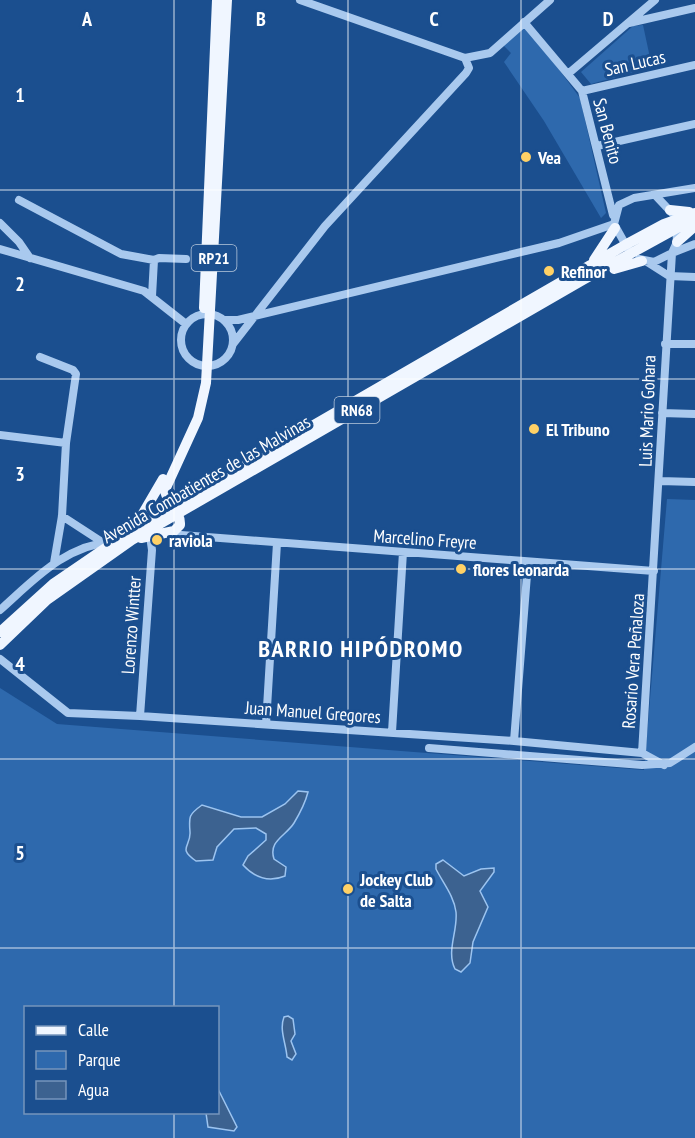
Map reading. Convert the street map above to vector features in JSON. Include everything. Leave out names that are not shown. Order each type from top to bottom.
[{"type":"main road","name":"RP21","points":[[207,314],[217,0]]},
{"type":"main road","name":"RP21","points":[[177,513],[165,495],[165,490],[198,418],[204,366],[227,0]]},
{"type":"main road","name":"Avenida Combatientes de las Malvinas","points":[[0,632],[53,584],[116,541],[177,513],[583,280],[674,219],[695,212]]},
{"type":"main road","name":"Avenida Combatientes de las Malvinas","points":[[674,219],[695,225]]},
{"type":"main road","points":[[590,265],[614,224]]},
{"type":"main road","points":[[677,242],[695,225]]},
{"type":"main road","name":"Avenida Combatientes de las Malvinas","points":[[177,513],[590,265],[628,249]]},
{"type":"main road","points":[[583,280],[644,262]]},
{"type":"main road","name":"RP21","points":[[132,535],[191,417],[204,366]]},
{"type":"main road","points":[[132,535],[163,534],[177,528],[177,513],[160,502],[145,513]]},
{"type":"main road","name":"Avenida Combatientes de las Malvinas","points":[[0,645],[47,600],[132,535]]},
{"type":"street","points":[[300,0],[465,58],[490,53],[550,0]]},
{"type":"street","points":[[569,73],[655,0]]},
{"type":"street","points":[[628,23],[695,8]]},
{"type":"street","name":"San Benito","points":[[524,22],[582,91],[610,196],[614,224]]},
{"type":"street","points":[[465,58],[469,68],[466,73],[325,226],[255,316],[233,344],[221,362],[204,366],[193,362],[182,349],[181,340],[186,324],[207,314],[224,320],[255,316],[542,248],[614,224]]},
{"type":"street","name":"San Lucas","points":[[582,91],[695,65]]},
{"type":"street","points":[[597,146],[695,124]]},
{"type":"street","points":[[695,188],[623,202],[616,209],[614,224],[628,249],[644,262],[669,276],[695,277]]},
{"type":"street","points":[[610,196],[623,202]]},
{"type":"street","points":[[656,196],[674,219],[677,242]]},
{"type":"street","points":[[19,200],[121,254],[154,260],[186,259]]},
{"type":"street","points":[[0,223],[19,242],[30,258]]},
{"type":"street","name":"Luis Mario Gohara","points":[[654,571],[669,276],[672,253],[677,242]]},
{"type":"street","points":[[644,262],[659,260],[695,244]]},
{"type":"street","points":[[0,249],[152,296],[186,324]]},
{"type":"street","points":[[152,296],[154,260]]},
{"type":"street","points":[[224,320],[233,335],[233,344]]},
{"type":"street","points":[[665,344],[695,344]]},
{"type":"street","points":[[40,357],[73,370],[76,374],[66,443],[62,516],[54,563]]},
{"type":"street","points":[[662,413],[695,414]]},
{"type":"street","points":[[0,435],[66,443]]},
{"type":"street","points":[[660,481],[695,482]]},
{"type":"street","points":[[177,513],[184,527],[194,537]]},
{"type":"street","points":[[62,516],[102,542]]},
{"type":"street","name":"Marcelino Freyre","points":[[163,534],[654,571]]},
{"type":"street","name":"Lorenzo Wintter","points":[[140,716],[152,550],[150,536]]},
{"type":"street","points":[[0,610],[62,556],[102,542],[116,541]]},
{"type":"street","points":[[266,724],[277,543]]},
{"type":"street","points":[[392,732],[403,552]]},
{"type":"street","points":[[514,741],[528,562]]},
{"type":"street","name":"Rosario Vera Peñaloza","points":[[642,753],[654,571]]},
{"type":"street","name":"Juan Manuel Gregores","points":[[0,659],[68,713],[392,732],[642,753]]},
{"type":"street","points":[[429,748],[664,765],[695,747]]},
{"type":"street","points":[[642,753],[664,765]]},
{"type":"green space","points":[[524,22],[580,98],[606,213],[601,218],[544,121],[504,62],[511,53],[502,44]]},
{"type":"green space","points":[[643,25],[652,67],[591,84],[581,72],[633,26]]},
{"type":"green space","name":"Jockey Club de Salta","points":[[667,499],[695,500],[695,1138],[0,1138],[0,688],[57,724],[644,770]]},
{"type":"water","points":[[298,791],[308,792],[304,804],[291,828],[273,848],[274,859],[286,867],[285,876],[273,879],[262,878],[243,865],[248,856],[266,840],[266,834],[256,828],[234,829],[217,847],[213,860],[196,861],[187,853],[190,817],[202,805],[241,817],[262,817],[285,804]]},
{"type":"water","points":[[443,860],[464,876],[481,869],[494,868],[494,872],[480,891],[488,907],[473,942],[470,963],[461,972],[455,969],[452,955],[455,906],[436,869],[436,864]]},
{"type":"water","points":[[288,1016],[293,1019],[295,1034],[291,1041],[296,1054],[292,1060],[287,1057],[282,1032],[284,1017]]},
{"type":"water","points":[[219,1091],[237,1127],[234,1131],[208,1127],[206,1114],[219,1114]]},
{"type":"place","name":"Vea","points":[[526,157]]},
{"type":"place","name":"Refinor","points":[[549,271]]},
{"type":"place","name":"El Tribuno","points":[[534,429]]},
{"type":"place","name":"raviola","points":[[157,540]]},
{"type":"place","name":"flores leonarda","points":[[461,569]]},
{"type":"place","name":"Jockey Club de Salta","points":[[348,889]]},
{"type":"district","name":"BARRIO HIPÓDROMO","points":[[361,648]]}]
